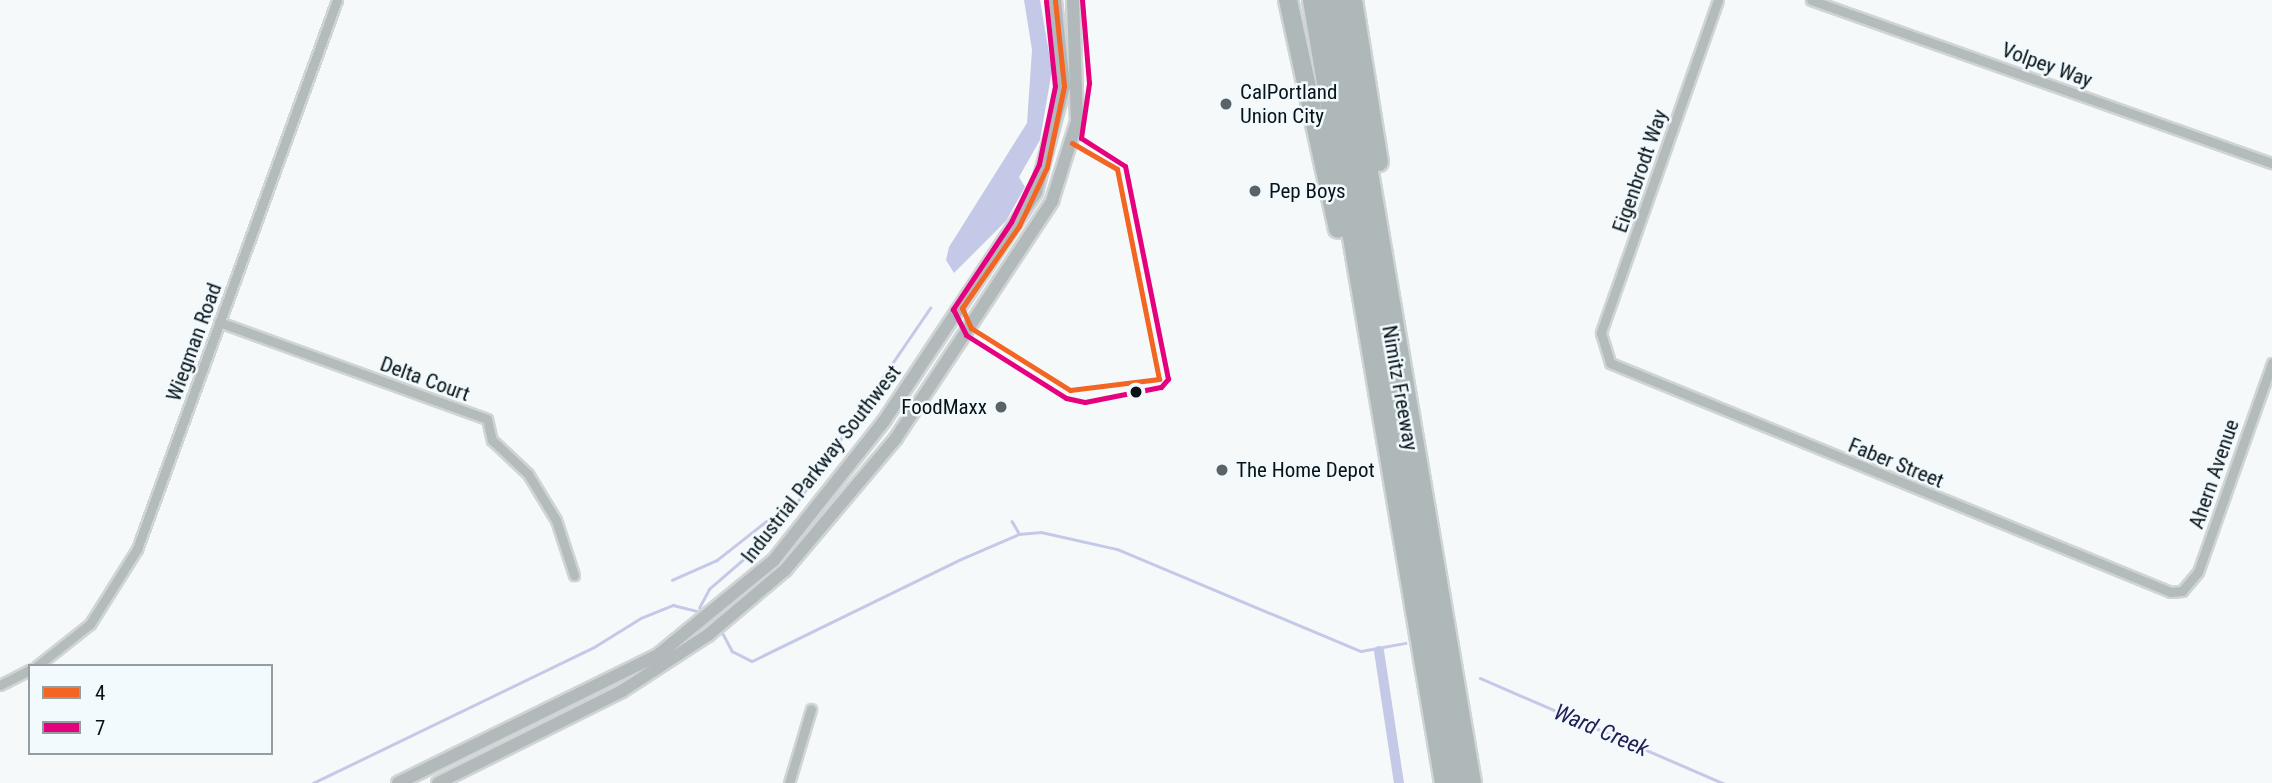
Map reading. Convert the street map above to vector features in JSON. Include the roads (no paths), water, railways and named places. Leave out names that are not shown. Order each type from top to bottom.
[{"type":"highway","points":[[1288,0],[1342,248],[1357,269]]},
{"type":"highway","name":"Nimitz Freeway","points":[[1312,0],[1444,783]]},
{"type":"highway","points":[[1325,0],[1457,783]]},
{"type":"highway","points":[[1340,0],[1472,783]]},
{"type":"highway","name":"Nimitz Freeway","points":[[1353,0],[1483,783]]},
{"type":"main road","name":"Industrial Parkway Southwest","points":[[438,783],[666,666],[744,597],[884,421],[1019,226],[1047,167],[1064,86],[1055,0]]},
{"type":"main road","name":"Industrial Parkway Southwest","points":[[404,782],[658,654],[785,570],[896,438],[1052,201],[1077,121],[1073,0]]},
{"type":"main road","points":[[884,421],[896,438]]},
{"type":"street","name":"Wiegman Road","points":[[40,664],[90,624],[124,578],[337,0]]},
{"type":"street","name":"Eigenbrodt Way","points":[[1603,354],[1601,333],[1718,0]]},
{"type":"street","name":"Volpey Way","points":[[1811,0],[2272,163]]},
{"type":"street","name":"Delta Court","points":[[219,322],[487,419],[492,440],[528,474],[556,520],[574,575]]},
{"type":"street","name":"Faber Street","points":[[1603,354],[1619,368],[2158,590],[2182,591]]},
{"type":"street","name":"Ahern Avenue","points":[[2182,591],[2198,572],[2272,363]]},
{"type":"street","points":[[0,685],[28,671]]},
{"type":"street","points":[[789,783],[811,709]]},
{"type":"water","points":[[1024,0],[1040,0],[1052,70],[1040,140],[1019,177],[1025,187],[1006,221],[954,273],[946,260],[949,247],[1027,123],[1032,50]]},
{"type":"waterway","points":[[876,387],[930,308]]},
{"type":"waterway","points":[[782,524],[869,398]]},
{"type":"waterway","points":[[672,580],[717,560],[774,515]]},
{"type":"waterway","points":[[1012,521],[1019,533]]},
{"type":"waterway","points":[[721,630],[732,651],[752,661],[959,560],[1019,534],[1041,532],[1117,549],[1361,651],[1405,643]]},
{"type":"waterway","points":[[699,608],[709,589],[768,538]]},
{"type":"waterway","points":[[313,783],[594,647],[641,618],[673,605],[704,613]]},
{"type":"waterway","name":"Ward Creek","points":[[1379,651],[1399,783]]},
{"type":"waterway","name":"Ward Creek","points":[[1480,678],[1723,783]]},
{"type":"place","name":"CalPortland Union City","points":[[1226,104]]},
{"type":"place","name":"Pep Boys","points":[[1255,191]]},
{"type":"place","name":"FoodMaxx","points":[[1001,407]]},
{"type":"place","name":"The Home Depot","points":[[1222,470]]}]
